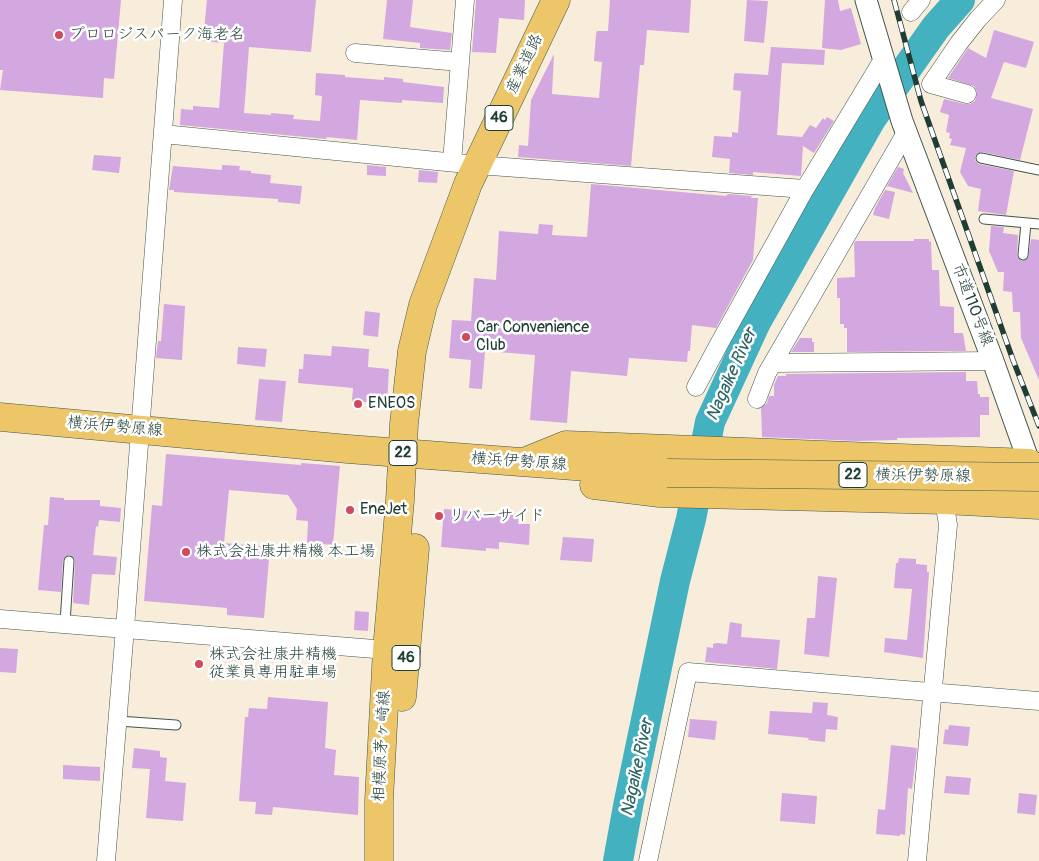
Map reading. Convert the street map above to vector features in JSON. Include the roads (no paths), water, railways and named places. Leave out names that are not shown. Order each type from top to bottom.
[{"type":"main road","name":"産業道路","points":[[412,454],[448,238],[468,184],[465,163],[556,0]]},
{"type":"main road","name":"横浜伊勢原線","points":[[0,417],[412,454],[665,472],[1034,470]]},
{"type":"main road","points":[[665,472],[736,451],[1034,470]]},
{"type":"main road","name":"相模原茅ヶ崎線","points":[[379,861],[379,800],[387,650],[400,500],[412,454]]},
{"type":"main road","name":"相模原茅ヶ崎線","points":[[397,861],[397,800],[412,454]]},
{"type":"main road","points":[[665,472],[728,495],[944,500],[1039,505]]},
{"type":"street","points":[[106,861],[173,0]]},
{"type":"street","points":[[465,0],[460,62],[465,163]]},
{"type":"street","points":[[696,387],[805,189],[885,62],[866,0]]},
{"type":"street","points":[[967,94],[931,84],[959,43],[996,0]]},
{"type":"street","points":[[355,53],[460,62]]},
{"type":"street","name":"市道110号線","points":[[885,62],[905,126],[1034,470],[1039,490]]},
{"type":"street","points":[[757,399],[773,363],[905,126]]},
{"type":"street","points":[[163,134],[465,163],[805,189]]},
{"type":"street","points":[[773,363],[993,361]]},
{"type":"street","points":[[917,861],[931,692],[948,525],[944,500]]},
{"type":"street","points":[[0,619],[387,650]]},
{"type":"street","points":[[648,861],[688,672],[1039,701]]},
{"type":"lane","points":[[981,158],[1039,170]]},
{"type":"lane","points":[[984,219],[1039,224]]},
{"type":"lane","points":[[1023,255],[1026,223]]},
{"type":"lane","points":[[65,623],[69,560]]},
{"type":"lane","points":[[118,720],[176,725]]},
{"type":"water","points":[[945,0],[965,0],[947,22],[949,25],[919,65],[913,45]]},
{"type":"waterway","name":"Nagaike River","points":[[618,861],[675,581],[691,519],[710,422],[756,322],[871,119],[936,27],[960,0]]},
{"type":"railway","points":[[894,0],[921,101],[1013,360],[1039,426]]},
{"type":"place","name":"プロロジスパーク海老名","points":[[59,35]]},
{"type":"place","name":"Car Convenience Club","points":[[466,337]]},
{"type":"place","name":"ENEOS","points":[[358,404]]},
{"type":"place","name":"EneJet","points":[[350,510]]},
{"type":"place","name":"リバーサイド","points":[[439,516]]},
{"type":"place","name":"株式会社康井精機 本工場","points":[[186,552]]},
{"type":"place","name":"株式会社康井精機 従業員専用駐車場","points":[[199,664]]}]
